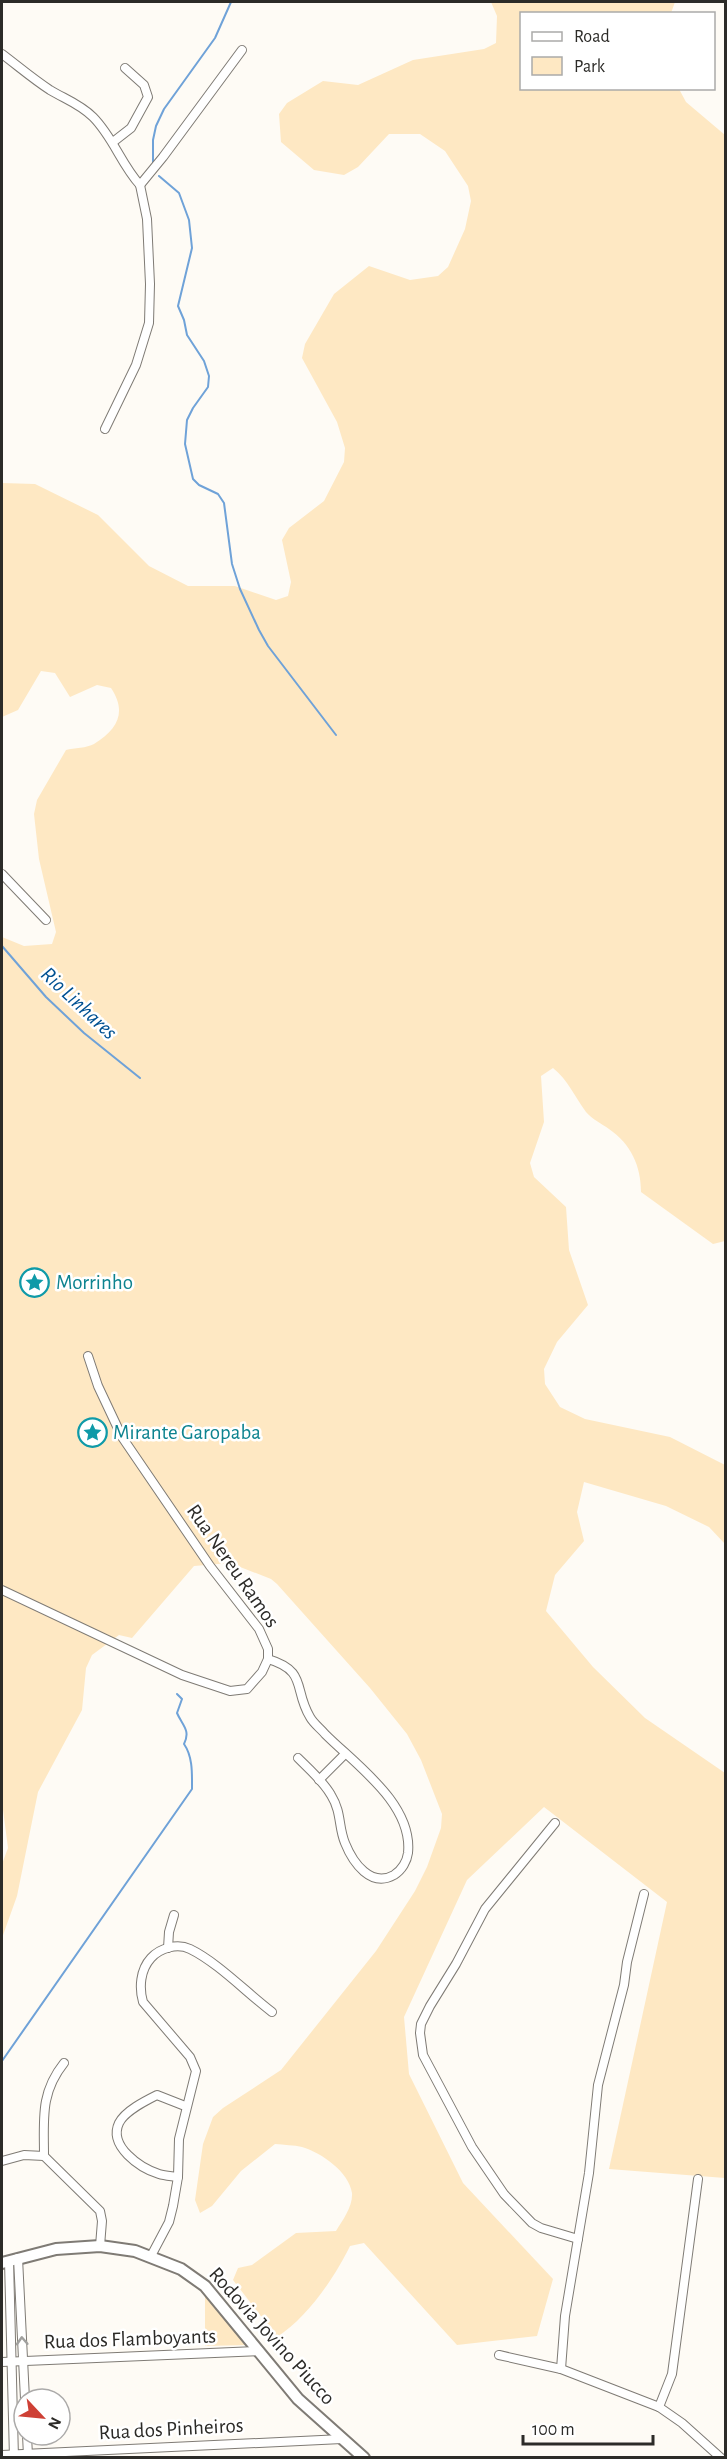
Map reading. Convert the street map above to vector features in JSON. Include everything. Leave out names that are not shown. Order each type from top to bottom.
[{"type":"main road","name":"Rodovia Jovino Piucco","points":[[9,2261],[71,2246],[100,2246],[151,2256],[181,2269],[205,2286],[298,2399],[364,2457]]},
{"type":"street","points":[[140,185],[163,158],[243,50]]},
{"type":"street","points":[[2,54],[51,91],[77,104],[91,115],[113,142],[125,167],[140,185],[147,219],[149,322],[136,365],[105,429]]},
{"type":"street","points":[[113,142],[131,128],[148,97],[144,85],[125,68]]},
{"type":"street","points":[[2,874],[46,920]]},
{"type":"street","name":"Rua Nereu Ramos","points":[[2,1590],[182,1675],[230,1691],[247,1689],[262,1672],[268,1659],[268,1649],[259,1629],[210,1566],[119,1431],[98,1386],[88,1356]]},
{"type":"street","points":[[268,1659],[288,1667],[296,1679],[310,1718],[388,1797],[401,1816],[408,1832],[409,1845],[407,1859],[397,1873],[385,1879],[378,1879],[362,1871],[345,1843],[337,1806],[330,1793],[298,1758]]},
{"type":"street","points":[[319,1780],[345,1754]]},
{"type":"street","points":[[555,1823],[485,1909],[456,1964],[430,2006],[421,2024],[420,2033],[423,2055],[472,2147],[504,2194],[532,2223],[541,2229],[578,2239]]},
{"type":"street","points":[[561,2369],[566,2316],[589,2173],[598,2085],[624,1985],[627,1962],[644,1894]]},
{"type":"street","points":[[168,1948],[169,1932],[174,1915]]},
{"type":"street","points":[[151,2256],[169,2222],[178,2177],[179,2139],[185,2106],[196,2071],[194,2063],[143,2002],[142,1977],[146,1964],[153,1956],[168,1948],[188,1948],[230,1978],[272,2013]]},
{"type":"street","points":[[44,2156],[45,2099],[50,2084],[64,2063]]},
{"type":"street","points":[[178,2177],[160,2175],[137,2163],[122,2148],[116,2133],[118,2124],[124,2116],[157,2096],[185,2106]]},
{"type":"street","points":[[2,2161],[24,2155],[44,2156],[100,2211],[102,2221],[100,2246]]},
{"type":"street","points":[[658,2407],[672,2374],[698,2179]]},
{"type":"street","points":[[9,2261],[24,2387]]},
{"type":"street","points":[[9,2261],[14,2456]]},
{"type":"street","name":"Rua dos Flamboyants","points":[[2,2362],[259,2351]]},
{"type":"street","points":[[498,2355],[561,2369],[658,2407],[682,2423],[722,2457]]},
{"type":"street","name":"Rua dos Pinheiros","points":[[2,2455],[28,2456],[342,2439]]},
{"type":"green space","points":[[491,2],[675,2],[671,12],[520,12],[520,90],[680,90],[686,102],[725,135],[725,1241],[713,1244],[641,1192],[637,1165],[629,1149],[617,1135],[586,1112],[567,1083],[553,1068],[541,1076],[544,1122],[530,1163],[534,1177],[566,1207],[569,1250],[588,1305],[557,1342],[544,1369],[545,1384],[560,1407],[585,1419],[670,1437],[725,1465],[725,1544],[709,1527],[666,1506],[584,1482],[577,1512],[584,1541],[555,1575],[546,1611],[593,1667],[645,1718],[725,1773],[725,2178],[609,2169],[667,1902],[544,1807],[467,1880],[404,2017],[409,2074],[463,2183],[553,2279],[537,2336],[457,2345],[364,2243],[350,2246],[319,2296],[299,2319],[277,2337],[233,2280],[238,2268],[252,2265],[296,2233],[336,2231],[351,2203],[350,2185],[333,2164],[318,2154],[302,2147],[275,2144],[241,2171],[212,2206],[200,2213],[195,2200],[203,2144],[213,2117],[281,2070],[376,1951],[415,1891],[427,1867],[441,1828],[442,1814],[421,1760],[407,1734],[370,1688],[277,1584],[271,1579],[230,1563],[194,1566],[132,1638],[119,1635],[92,1655],[86,1668],[82,1710],[38,1792],[17,1896],[2,1938],[2,1864],[8,1848],[2,1802],[2,937],[24,946],[52,944],[56,932],[39,859],[34,814],[37,800],[66,750],[91,745],[102,738],[114,726],[119,712],[116,697],[111,688],[97,685],[70,697],[55,673],[41,671],[18,710],[2,717],[2,483],[35,484],[98,515],[149,566],[188,586],[235,586],[276,600],[288,596],[291,582],[282,540],[289,528],[324,501],[344,462],[345,448],[337,422],[302,358],[305,344],[334,294],[369,266],[410,280],[438,276],[448,267],[465,229],[471,201],[468,186],[445,151],[420,134],[389,134],[358,167],[344,175],[314,170],[281,142],[279,114],[287,103],[323,81],[358,85],[413,60],[484,49],[496,43],[497,16]]},
{"type":"green space","points":[[205,2293],[248,2345],[205,2346]]},
{"type":"waterway","points":[[153,164],[153,140],[156,126],[164,109],[215,38],[231,2]]},
{"type":"waterway","points":[[159,176],[179,193],[189,220],[192,248],[178,306],[187,335],[204,361],[209,376],[208,387],[187,420],[185,444],[193,479],[199,485],[218,494],[224,503],[232,564],[240,589],[259,630],[268,646],[336,735]]},
{"type":"waterway","name":"Rio Linhares","points":[[2,946],[46,997],[84,1033],[140,1078]]},
{"type":"waterway","points":[[2,2061],[192,1789],[190,1760],[184,1744],[187,1735],[177,1713],[182,1699],[177,1694]]},
{"type":"place","name":"Morrinho","points":[[35,1282]]},
{"type":"place","name":"Mirante Garopaba","points":[[92,1432]]}]
